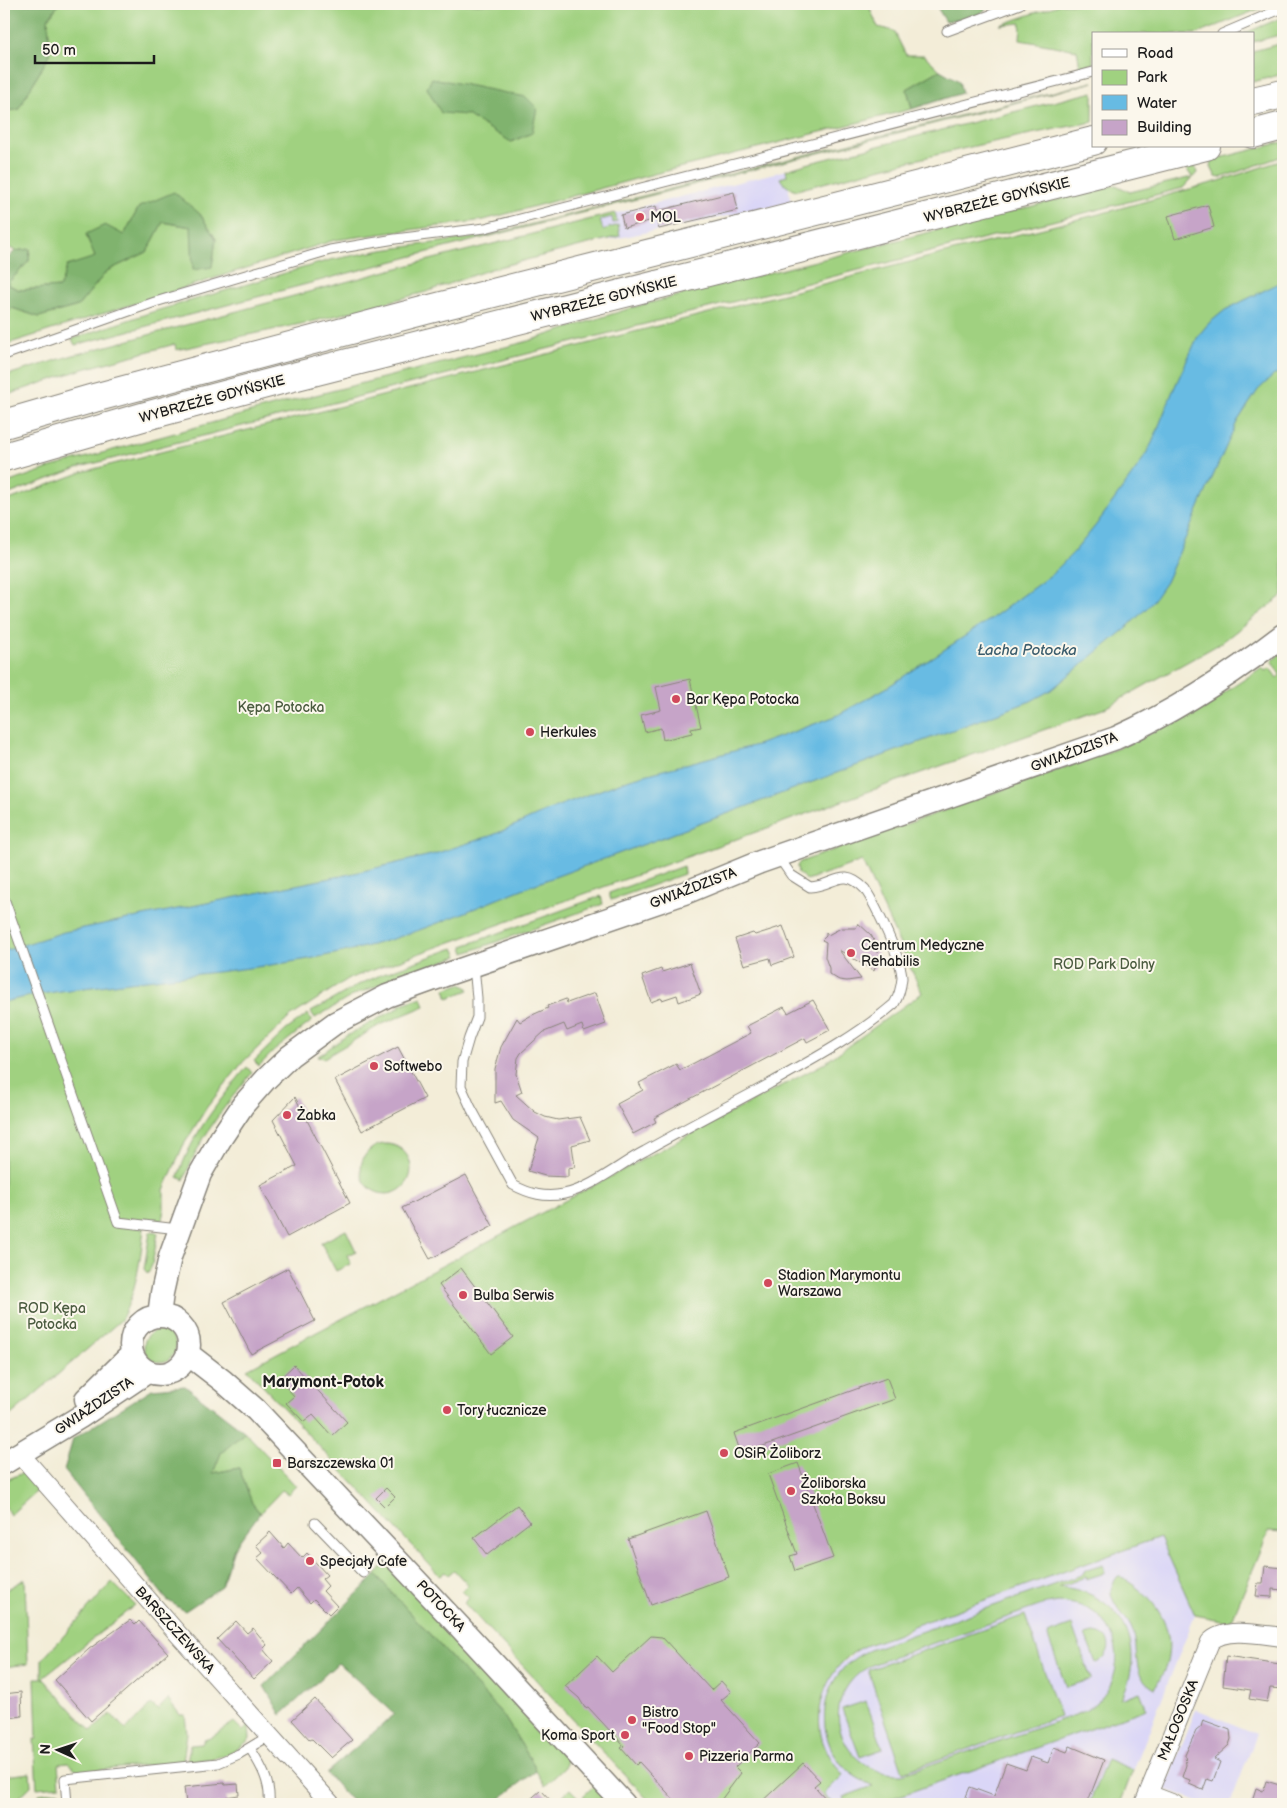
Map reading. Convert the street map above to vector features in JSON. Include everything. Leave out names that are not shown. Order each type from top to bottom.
[{"type":"main road","points":[[1254,102],[1283,94]]},
{"type":"main road","points":[[1254,134],[1283,126]]},
{"type":"main road","points":[[4,424],[193,371],[426,310],[1092,141]]},
{"type":"main road","name":"WYBRZEŻE GDYŃSKIE","points":[[4,457],[146,416],[290,378],[1198,148]]},
{"type":"street","name":"GWIAŹDZISTA","points":[[167,1318],[181,1229],[200,1174],[221,1138],[254,1092],[290,1056],[335,1023],[388,996],[678,895],[778,856],[1116,738],[1153,721],[1190,700],[1260,653],[1283,635]]},
{"type":"street","points":[[167,1318],[184,1329],[189,1341],[182,1362],[165,1374],[153,1374],[147,1372],[138,1364],[132,1354],[132,1336],[137,1327],[147,1319],[167,1318]]},
{"type":"street","name":"GWIAŹDZISTA","points":[[41,1440],[132,1354]]},
{"type":"street","name":"POTOCKA","points":[[182,1362],[223,1381],[256,1410],[624,1804]]},
{"type":"street","name":"GWIAŹDZISTA","points":[[12,1458],[80,1417],[147,1372]]},
{"type":"street","name":"BARSZCZEWSKA","points":[[12,1458],[331,1804]]},
{"type":"street","name":"MAŁOGOSKA","points":[[1146,1799],[1207,1647],[1215,1636],[1225,1633],[1236,1633],[1283,1637]]},
{"type":"street","points":[[1146,1799],[1174,1804]]},
{"type":"lane","points":[[947,31],[1020,4]]},
{"type":"lane","points":[[1227,32],[1283,8]]},
{"type":"lane","points":[[4,354],[155,302],[330,250],[395,239],[486,228],[1092,72]]},
{"type":"lane","points":[[474,966],[478,998],[477,1017],[462,1062],[461,1086],[471,1108],[514,1185],[526,1192],[538,1195],[565,1194],[585,1186],[631,1158],[823,1055],[894,1004],[900,994],[902,977],[899,961],[865,889],[857,881],[846,877],[810,887],[791,875],[778,856]]},
{"type":"lane","points":[[4,902],[118,1222],[181,1229]]},
{"type":"lane","points":[[315,1523],[363,1573]]},
{"type":"lane","points":[[67,1804],[65,1779],[218,1763],[250,1748],[269,1736]]},
{"type":"lane","points":[[250,1748],[266,1774],[270,1794],[269,1804]]},
{"type":"shaded area","points":[[786,170],[791,203],[599,242],[594,219]]},
{"type":"shaded area","points":[[1160,1537],[1195,1615],[1120,1804],[834,1804],[824,1794],[843,1775],[828,1755],[821,1735],[820,1716],[822,1700],[827,1684],[838,1667],[862,1647],[906,1632],[913,1626]]},
{"type":"shaded area","points":[[1196,1709],[1257,1734],[1230,1804],[1206,1804],[1165,1789]]},
{"type":"green space","points":[[4,4],[59,4],[48,19],[50,54],[18,110],[4,111]]},
{"type":"green space","points":[[59,4],[868,4],[878,27],[894,31],[906,55],[924,55],[940,70],[907,89],[912,109],[654,174],[484,220],[335,240],[4,345],[4,317],[12,308],[39,317],[78,306],[107,271],[147,252],[163,222],[191,227],[212,266],[216,239],[200,214],[139,207],[124,235],[86,235],[95,257],[60,287],[19,290],[7,284],[29,261],[30,249],[15,251],[4,244],[4,111],[18,109],[50,54],[48,19]]},
{"type":"green space","points":[[935,4],[990,4],[980,15],[946,22]]},
{"type":"green space","points":[[1061,4],[1271,4],[1202,32],[1092,32],[1092,64],[1080,67],[1077,50],[1020,40],[1021,23],[1000,25]]},
{"type":"green space","points":[[1283,17],[1283,34],[1254,42],[1254,32],[1248,32]]},
{"type":"green space","points":[[1283,43],[1283,74],[1254,82],[1254,51]]},
{"type":"green space","points":[[940,70],[959,81],[962,93],[912,109],[907,89]]},
{"type":"green space","points":[[432,78],[526,97],[537,108],[532,133],[511,142],[467,115],[441,113],[427,88]]},
{"type":"green space","points":[[1092,82],[440,249],[75,345],[72,339],[152,312],[330,260],[382,250],[485,236]]},
{"type":"green space","points":[[1092,92],[1092,122],[944,153],[797,190],[783,183],[780,178],[787,176],[786,170]]},
{"type":"green space","points":[[1283,142],[1283,156],[1220,178],[1216,177],[1211,167],[1212,160]]},
{"type":"green space","name":"Kępa Potocka","points":[[1283,160],[1283,595],[1221,643],[1103,709],[348,979],[290,1017],[243,1062],[207,1107],[183,1146],[164,1190],[162,1221],[145,1219],[135,1284],[121,1320],[4,1421],[4,502],[82,472],[1103,213],[1219,181]]},
{"type":"green space","points":[[1195,166],[1197,173],[1183,188],[80,467],[4,496],[4,484],[55,466],[284,403],[525,342],[634,307],[1116,185],[1130,192],[1192,177],[1185,167]]},
{"type":"green space","points":[[174,192],[200,214],[216,239],[212,267],[193,270],[191,227],[163,222],[147,252],[107,271],[78,306],[39,317],[12,308],[4,317],[4,262],[15,251],[30,249],[29,261],[7,284],[19,290],[60,287],[67,266],[95,257],[86,234],[105,225],[124,235],[139,207]]},
{"type":"green space","points":[[615,213],[617,222],[613,223],[612,217],[600,220],[603,230],[618,225],[620,236],[491,269],[426,292],[315,321],[176,350],[175,344],[80,370],[4,396],[4,376],[70,356],[394,269]]},
{"type":"green space","name":"OSiR Żoliborz","points":[[1283,651],[1283,1532],[1269,1531],[1231,1622],[1195,1615],[1160,1537],[913,1626],[901,1633],[863,1647],[842,1662],[834,1672],[823,1696],[820,1709],[822,1741],[843,1775],[824,1794],[834,1804],[652,1804],[464,1603],[469,1598],[462,1591],[468,1585],[454,1570],[448,1575],[445,1572],[440,1576],[247,1369],[823,1064],[922,993],[862,861],[807,880],[798,873],[797,866],[800,862],[1108,752],[1168,724],[1207,703],[1262,667],[1265,671],[1270,668],[1277,678],[1280,675],[1272,661]]},
{"type":"green space","points":[[683,866],[684,874],[611,900],[609,893]]},
{"type":"green space","points":[[601,896],[603,904],[465,953],[463,946]]},
{"type":"green space","points":[[454,948],[458,956],[354,995],[315,1018],[311,1012],[358,985]]},
{"type":"green space","points":[[460,984],[469,990],[448,998],[445,989]]},
{"type":"green space","points":[[422,997],[425,1006],[380,1025],[324,1058],[317,1057],[346,1036],[400,1007],[399,1005]]},
{"type":"green space","points":[[308,1014],[312,1021],[275,1050],[259,1066],[254,1061],[285,1031]]},
{"type":"green space","points":[[247,1067],[252,1073],[213,1124],[197,1151],[184,1180],[178,1177],[198,1133],[216,1106]]},
{"type":"green space","points":[[381,1144],[391,1144],[404,1151],[411,1164],[411,1174],[404,1187],[391,1194],[381,1194],[372,1190],[365,1183],[361,1174],[361,1164],[365,1155],[372,1148]]},
{"type":"green space","points":[[346,1230],[356,1251],[347,1255],[351,1264],[336,1271],[321,1243]]},
{"type":"green space","points":[[150,1232],[158,1233],[152,1265],[148,1274],[144,1269]]},
{"type":"green space","points":[[160,1330],[171,1335],[176,1346],[171,1357],[160,1362],[149,1357],[144,1346],[149,1335]]},
{"type":"green space","points":[[185,1386],[245,1432],[221,1453],[213,1473],[239,1468],[252,1503],[260,1513],[234,1548],[221,1587],[185,1611],[167,1600],[64,1470],[73,1439],[152,1389]]},
{"type":"green space","points":[[245,1432],[296,1486],[288,1494],[282,1490],[260,1513],[252,1503],[239,1468],[213,1473],[221,1453]]},
{"type":"green space","points":[[25,1472],[38,1485],[37,1491],[10,1515],[4,1504],[4,1481]]},
{"type":"green space","points":[[1103,1565],[1105,1573],[1086,1579],[1085,1577],[1059,1587],[1080,1591],[1098,1599],[1113,1610],[1123,1624],[1130,1641],[1132,1659],[1129,1679],[1121,1699],[1140,1692],[1147,1709],[876,1804],[846,1804],[843,1797],[873,1786],[854,1776],[844,1767],[836,1757],[826,1733],[824,1720],[828,1694],[841,1671],[848,1664],[872,1649],[1084,1574],[1084,1571]],"holes":[[[1058,1602],[1082,1606],[1091,1610],[1106,1625],[1113,1639],[1117,1653],[1116,1668],[1111,1683],[1103,1696],[1092,1706],[1078,1714],[903,1774],[880,1771],[862,1762],[848,1748],[840,1731],[839,1712],[843,1694],[855,1677],[874,1664],[1042,1605]]]},
{"type":"green space","points":[[383,1566],[390,1567],[567,1760],[565,1767],[545,1786],[503,1715],[376,1575]]},
{"type":"green space","points":[[376,1575],[503,1715],[534,1765],[536,1771],[493,1804],[354,1804],[326,1773],[395,1714],[338,1663],[281,1715],[264,1686]]},
{"type":"green space","points":[[1118,1576],[1139,1589],[1149,1598],[1163,1619],[1167,1631],[1169,1643],[1167,1660],[1165,1669],[1155,1689],[1141,1676],[1138,1669],[1136,1644],[1131,1627],[1112,1598],[1112,1588]]},
{"type":"green space","points":[[25,1579],[28,1664],[4,1667],[4,1591]]},
{"type":"green space","points":[[112,1582],[135,1605],[43,1678],[91,1731],[111,1714],[126,1730],[151,1704],[158,1710],[168,1699],[180,1715],[185,1715],[187,1733],[183,1762],[79,1772],[69,1763],[58,1764],[60,1786],[37,1788],[34,1739],[37,1739],[35,1678],[42,1678],[42,1660]]},
{"type":"green space","points":[[1025,1615],[1060,1716],[903,1772],[868,1670]]},
{"type":"green space","points":[[1072,1625],[1091,1679],[1066,1687],[1047,1634]]},
{"type":"green space","points":[[1093,1633],[1105,1637],[1109,1645],[1106,1655],[1096,1663],[1085,1635]]},
{"type":"green space","points":[[866,1701],[883,1749],[860,1757],[842,1709]]},
{"type":"green space","points":[[234,1722],[243,1731],[249,1725],[250,1739],[228,1754],[187,1761],[190,1745],[202,1744],[204,1740]]},
{"type":"green space","points":[[1107,1759],[1133,1770],[1120,1804],[1089,1804]]},
{"type":"green space","points":[[30,1773],[31,1786],[12,1804],[4,1804],[4,1776]]},
{"type":"green space","points":[[594,1786],[611,1804],[591,1804],[583,1796]]},
{"type":"green space","points":[[570,1789],[585,1804],[561,1804],[558,1800]]},
{"type":"green space","points":[[59,1791],[60,1804],[41,1804],[39,1794]]},
{"type":"water","name":"Łacha Potocka","points":[[1283,281],[1283,370],[1273,376],[1258,390],[1237,422],[1166,582],[1150,605],[1124,630],[1051,690],[1031,701],[527,887],[439,923],[372,945],[305,960],[236,970],[134,981],[4,1002],[4,951],[64,932],[350,874],[431,855],[493,835],[558,806],[630,779],[760,744],[836,716],[886,688],[988,621],[1052,574],[1074,552],[1140,464],[1152,443],[1198,336],[1208,324],[1225,310]]},
{"type":"building","points":[[734,192],[738,210],[659,229],[656,219],[624,228],[621,215],[656,206],[657,211]]},
{"type":"building","points":[[1208,205],[1214,227],[1175,239],[1168,216]]},
{"type":"building","name":"Bar Kępa Potocka","points":[[690,679],[701,727],[691,729],[692,733],[663,740],[661,728],[645,732],[641,715],[661,710],[656,687]]},
{"type":"building","name":"Centrum Medyczne Rehabilis","points":[[858,923],[871,935],[876,944],[878,958],[874,971],[839,950],[861,979],[839,980],[829,974],[825,957],[826,942],[822,940],[826,936],[826,932],[828,935],[841,928],[856,928]]},
{"type":"building","points":[[783,926],[794,957],[772,965],[770,958],[744,965],[735,939]]},
{"type":"building","points":[[690,963],[701,994],[679,1002],[677,995],[651,1002],[642,976],[661,969],[662,972]]},
{"type":"building","points":[[595,993],[606,1024],[584,1032],[582,1025],[567,1031],[564,1024],[544,1032],[518,1058],[516,1074],[522,1092],[516,1095],[535,1112],[545,1117],[558,1120],[580,1117],[590,1140],[572,1145],[575,1167],[568,1168],[568,1177],[545,1176],[528,1171],[539,1138],[513,1120],[501,1101],[495,1103],[495,1069],[501,1047],[517,1018],[520,1022],[548,1008],[547,1006],[566,999],[567,1003]]},
{"type":"building","points":[[813,1000],[830,1030],[807,1042],[805,1038],[654,1118],[656,1122],[633,1134],[617,1104],[643,1090],[639,1083],[676,1064],[680,1070],[694,1063],[751,1033],[747,1026],[784,1007],[788,1013]]},
{"type":"building","points":[[398,1047],[425,1098],[362,1131],[335,1080]]},
{"type":"building","points":[[295,1097],[350,1203],[287,1237],[260,1185],[297,1166],[273,1120]]},
{"type":"building","points":[[466,1175],[493,1226],[430,1259],[402,1208]]},
{"type":"building","points":[[288,1268],[315,1321],[251,1354],[224,1302]]},
{"type":"building","points":[[461,1268],[513,1337],[491,1354],[439,1285]]},
{"type":"building","points":[[294,1365],[347,1422],[332,1436],[313,1415],[304,1422],[286,1403],[294,1396],[279,1379]]},
{"type":"building","points":[[887,1378],[895,1399],[741,1454],[734,1433]]},
{"type":"building","points":[[798,1463],[833,1558],[795,1571],[790,1556],[797,1554],[768,1474]]},
{"type":"building","points":[[386,1488],[395,1497],[385,1507],[376,1498]]},
{"type":"building","points":[[517,1505],[530,1522],[487,1555],[474,1538]]},
{"type":"building","points":[[706,1511],[729,1577],[651,1605],[628,1539]]},
{"type":"building","points":[[270,1532],[284,1548],[288,1543],[302,1558],[307,1553],[327,1575],[322,1579],[328,1586],[323,1591],[337,1606],[329,1614],[314,1599],[310,1603],[297,1588],[291,1594],[257,1558],[263,1553],[256,1545]]},
{"type":"building","points":[[1265,1566],[1283,1568],[1283,1590],[1272,1589],[1272,1597],[1256,1596],[1258,1583],[1263,1583]]},
{"type":"building","points":[[130,1620],[135,1625],[139,1621],[168,1653],[91,1721],[55,1680],[89,1649]]},
{"type":"building","points":[[236,1621],[247,1633],[253,1628],[267,1645],[263,1649],[273,1661],[254,1679],[217,1639]]},
{"type":"building","points":[[651,1636],[662,1637],[711,1690],[721,1681],[731,1692],[721,1700],[760,1743],[735,1767],[741,1773],[718,1804],[678,1804],[639,1762],[636,1765],[621,1748],[624,1746],[588,1707],[585,1708],[579,1698],[565,1686],[597,1656],[612,1672]]},
{"type":"building","points":[[1226,1656],[1280,1664],[1279,1674],[1283,1674],[1283,1689],[1270,1688],[1267,1702],[1249,1699],[1251,1690],[1223,1686]]},
{"type":"building","points":[[21,1692],[22,1716],[4,1719],[4,1694]]},
{"type":"building","points":[[315,1699],[352,1740],[331,1758],[312,1739],[310,1740],[292,1720]]},
{"type":"building","points":[[1203,1720],[1230,1730],[1231,1739],[1229,1745],[1214,1759],[1220,1762],[1213,1781],[1207,1779],[1203,1790],[1189,1784],[1190,1780],[1182,1777],[1186,1765],[1185,1755]]},
{"type":"building","points":[[1070,1746],[1104,1760],[1087,1804],[963,1804],[970,1787],[994,1796],[1006,1763],[1026,1770],[1031,1757],[1048,1763],[1054,1747],[1067,1752]]},
{"type":"building","points":[[803,1763],[820,1781],[814,1786],[831,1804],[759,1804]]},
{"type":"building","points":[[1266,1781],[1283,1786],[1283,1804],[1251,1804],[1256,1788],[1263,1791]]},
{"type":"building","points":[[224,1783],[225,1785],[238,1784],[239,1795],[226,1797],[227,1804],[186,1804],[184,1787]]},
{"type":"building","points":[[541,1790],[554,1804],[525,1804]]},
{"type":"place","name":"MOL","points":[[640,217]]},
{"type":"place","name":"Bar Kępa Potocka","points":[[676,699]]},
{"type":"place","name":"Herkules","points":[[530,732]]},
{"type":"place","name":"Centrum Medyczne Rehabilis","points":[[851,953]]},
{"type":"place","name":"Softwebo","points":[[374,1066]]},
{"type":"place","name":"Żabka","points":[[287,1115]]},
{"type":"place","name":"Stadion Marymontu Warszawa","points":[[768,1283]]},
{"type":"place","name":"Bulba Serwis","points":[[463,1295]]},
{"type":"place","name":"Tory łucznicze","points":[[447,1410]]},
{"type":"place","name":"OSiR Żoliborz","points":[[724,1453]]},
{"type":"place","name":"Barszczewska 01","points":[[277,1463]]},
{"type":"place","name":"Żoliborska Szkoła Boksu","points":[[791,1491]]},
{"type":"place","name":"Specjały Cafe","points":[[310,1561]]},
{"type":"place","name":"Bistro \"Food Stop\"","points":[[632,1720]]},
{"type":"place","name":"Koma Sport","points":[[625,1735]]},
{"type":"place","name":"Pizzeria Parma","points":[[689,1756]]},
{"type":"district","name":"Marymont-Potok","points":[[323,1382]]},
{"type":"park label","name":"ROD Park Dolny","points":[[1104,964]]},
{"type":"park label","name":"ROD Kępa Potocka","points":[[52,1316]]}]
